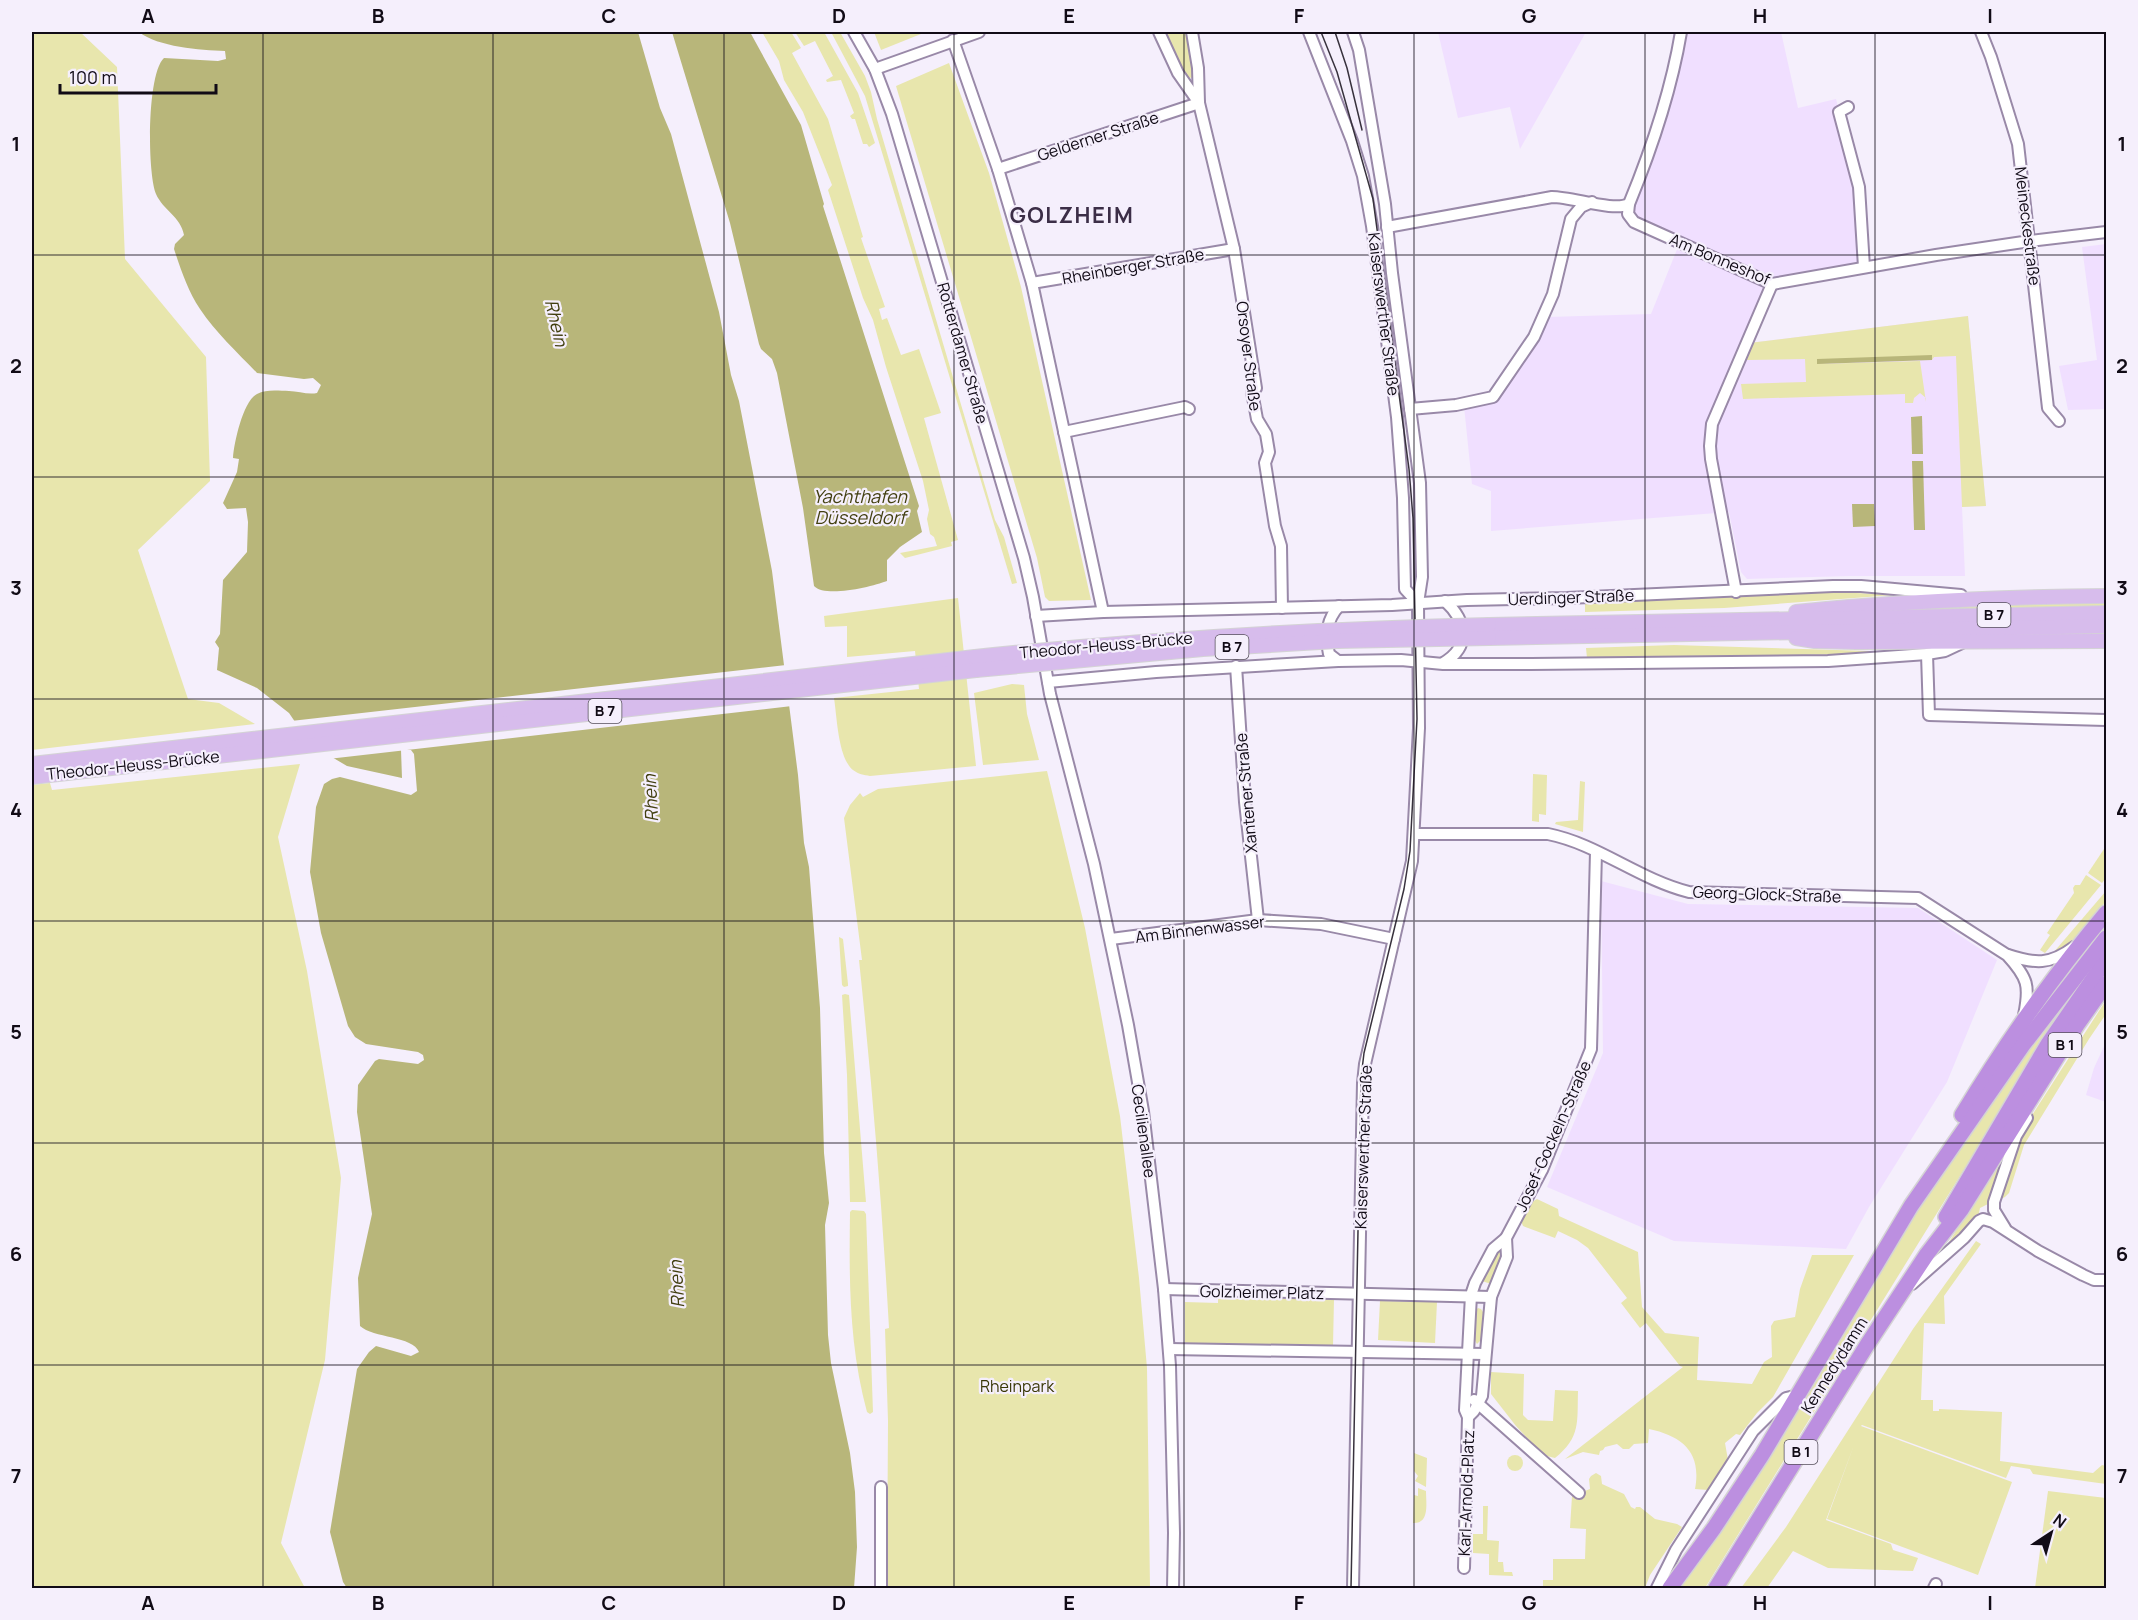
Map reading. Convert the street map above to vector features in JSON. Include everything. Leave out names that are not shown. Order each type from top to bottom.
[{"type":"highway","name":"Kennedydamm","points":[[1911,1206],[1917,1186],[1983,1080],[2023,1021],[2106,913]]},
{"type":"highway","name":"Kennedydamm","points":[[1670,1588],[1745,1483],[1911,1206],[1966,1125],[2106,938]]},
{"type":"highway","name":"Kennedydamm","points":[[1927,1254],[1952,1205],[2065,1017],[2106,960]]},
{"type":"highway","name":"Kennedydamm","points":[[1716,1588],[1900,1294],[1960,1210],[2077,1025],[2106,984]]},
{"type":"main road","name":"Uerdinger Straße","points":[[1993,598],[2106,596]]},
{"type":"main road","points":[[1741,620],[1771,614],[1855,606],[1993,598]]},
{"type":"main road","name":"B 7","points":[[1489,631],[1741,620],[2106,613]]},
{"type":"main road","name":"B 7","points":[[1489,631],[1767,632],[2106,626]]},
{"type":"main road","name":"Theodor-Heuss-Brücke","points":[[32,764],[234,747],[976,664],[1489,631]]},
{"type":"main road","points":[[1767,632],[1815,641],[2106,641]]},
{"type":"main road","points":[[2055,641],[2106,648]]},
{"type":"main road","name":"Theodor-Heuss-Brücke","points":[[32,777],[234,747]]},
{"type":"street","name":"Rotterdamer Straße","points":[[854,32],[874,69],[892,114],[1013,519],[1036,616],[1048,682]]},
{"type":"street","points":[[874,69],[978,32]]},
{"type":"street","name":"Orsoyer Straße","points":[[1159,32],[1178,73],[1199,103]]},
{"type":"street","name":"Orsoyer Straße","points":[[1192,32],[1198,68],[1199,103],[1234,249],[1256,388],[1252,392],[1257,418],[1266,434],[1269,452],[1265,463],[1275,526],[1281,546],[1281,608]]},
{"type":"street","name":"Kaiserswerther Straße","points":[[1309,32],[1345,121],[1363,176],[1372,226],[1397,417],[1403,498],[1405,589],[1418,603]]},
{"type":"street","name":"Kaiserswerther Straße","points":[[1353,32],[1385,204],[1421,497],[1422,584],[1418,603],[1419,728],[1414,834],[1407,888],[1364,1073],[1353,1588]]},
{"type":"street","points":[[1387,227],[1545,198],[1560,197],[1620,208],[1629,204],[1655,136],[1676,63],[1681,32]]},
{"type":"street","name":"Meineckestraße","points":[[1981,32],[2018,144],[2048,408],[2059,421]]},
{"type":"street","points":[[953,40],[998,169],[1032,283],[1103,612]]},
{"type":"street","name":"Gelderner Straße","points":[[998,169],[1199,103]]},
{"type":"street","points":[[1848,107],[1839,112],[1859,187],[1864,267]]},
{"type":"street","points":[[1410,409],[1456,405],[1493,397],[1534,337],[1553,294],[1571,219],[1581,207],[1592,202]]},
{"type":"street","name":"Am Bonneshof","points":[[1629,204],[1628,214],[1634,222],[1772,284],[2030,240],[2106,232]]},
{"type":"street","name":"Rheinberger Straße","points":[[1032,283],[1234,249]]},
{"type":"street","points":[[1736,592],[1711,459],[1710,434],[1712,424],[1772,284]]},
{"type":"street","points":[[1064,432],[1185,407],[1190,409]]},
{"type":"street","name":"Uerdinger Straße","points":[[1036,616],[1862,586],[1993,598]]},
{"type":"street","points":[[1443,663],[1458,651],[1463,638],[1460,618],[1445,601]]},
{"type":"street","points":[[1338,661],[1329,654],[1328,624],[1331,615],[1339,606]]},
{"type":"street","points":[[1048,682],[1236,666],[1338,661],[1443,663],[1828,661],[1926,654],[1945,651],[1965,641]]},
{"type":"street","points":[[1926,654],[1929,715],[2106,720]]},
{"type":"street","name":"Xantener Straße","points":[[1236,666],[1245,802],[1258,920]]},
{"type":"street","name":"Cecilienallee","points":[[1048,682],[1081,808],[1111,939],[1143,1111],[1169,1348],[1174,1533],[1173,1588]]},
{"type":"street","name":"Georg-Glock-Straße","points":[[1414,834],[1548,834],[1578,841],[1653,881],[1689,892],[1918,898],[2007,955],[2018,967],[2028,989],[2023,1021]]},
{"type":"street","name":"Josef-Gockeln-Straße","points":[[1468,1354],[1471,1296],[1475,1283],[1493,1249],[1506,1238],[1544,1164],[1591,1049],[1596,852]]},
{"type":"street","name":"Am Binnenwasser","points":[[1111,939],[1258,920],[1321,924],[1394,939]]},
{"type":"street","name":"Georg-Glock-Straße","points":[[2007,955],[2031,962],[2048,962],[2083,941]]},
{"type":"street","points":[[2009,1233],[1996,1215],[1994,1202],[2016,1136],[2030,1113],[2035,1093]]},
{"type":"street","points":[[1900,1294],[1964,1238],[1979,1221],[1987,1220],[2083,1275],[2094,1280],[2106,1281]]},
{"type":"street","name":"Josef-Gockeln-Straße","points":[[1491,1297],[1507,1257],[1506,1238]]},
{"type":"street","name":"Golzheimer Platz","points":[[1164,1289],[1359,1294]]},
{"type":"street","points":[[1359,1294],[1491,1297]]},
{"type":"street","name":"Karl-Arnold-Platz","points":[[1468,1417],[1482,1396],[1491,1297]]},
{"type":"street","points":[[1169,1348],[1485,1354]]},
{"type":"street","name":"Karl-Arnold-Platz","points":[[1464,1568],[1468,1417],[1465,1410],[1468,1354]]},
{"type":"street","points":[[1466,1389],[1473,1399],[1579,1493]]},
{"type":"street","name":"Kennedydamm","points":[[1657,1588],[1676,1550],[1749,1437],[1786,1398],[1799,1395]]},
{"type":"street","points":[[881,1487],[881,1588]]},
{"type":"shaded area","points":[[1438,32],[1586,32],[1520,149],[1510,107],[1458,118]]},
{"type":"shaded area","points":[[1682,32],[1781,32],[1798,108],[1836,99],[1858,187],[1863,266],[1773,284],[1750,343],[1968,316],[1986,506],[1962,507],[1965,576],[1747,579],[1741,572],[1729,512],[1491,531],[1491,491],[1472,484],[1464,406],[1493,396],[1547,317],[1651,314],[1680,242],[1623,215],[1629,204]]},
{"type":"shaded area","points":[[2106,244],[2106,409],[2068,410],[2059,366],[2097,360],[2082,247]]},
{"type":"shaded area","points":[[1601,881],[1688,904],[1918,908],[1997,960],[1947,1082],[1869,1207],[1846,1249],[1674,1241],[1547,1187],[1603,1053]]},
{"type":"shaded area","points":[[2106,1042],[2106,1102],[2086,1095],[2094,1068]]},
{"type":"green space","points":[[32,32],[80,32],[117,67],[125,259],[206,357],[210,481],[138,550],[188,699],[219,703],[255,724],[32,750]]},
{"type":"green space","points":[[762,32],[791,32],[801,48],[792,53],[828,119],[863,237],[861,238],[885,307],[879,309],[882,320],[887,318],[901,355],[919,349],[941,413],[924,418],[958,540],[951,542],[952,546],[905,558],[900,553],[937,546],[934,537],[930,534],[927,519],[929,510],[923,481],[873,320],[863,298],[828,190],[832,185],[803,112],[784,80],[779,61]]},
{"type":"green space","points":[[795,32],[824,32],[858,93],[875,143],[869,147],[863,144],[855,119],[850,116],[854,113],[841,80],[827,82],[826,80],[833,76],[815,41],[804,46]]},
{"type":"green space","points":[[831,32],[840,32],[865,76],[871,92],[995,520],[1004,537],[1017,583],[1012,584],[865,96]]},
{"type":"green space","points":[[874,32],[926,32],[881,50]]},
{"type":"green space","points":[[1166,32],[1186,32],[1195,73],[1192,78],[1187,77]]},
{"type":"green space","points":[[949,63],[989,173],[1021,287],[1091,600],[1049,601],[1045,597],[1037,558],[896,86]]},
{"type":"green space","points":[[1968,316],[1986,506],[1962,507],[1956,356],[1934,357],[1932,360],[1932,356],[1817,364],[1920,361],[1925,397],[1920,393],[1914,398],[1913,403],[1905,403],[1905,394],[1743,399],[1741,384],[1806,382],[1805,359],[1747,360],[1749,343]]},
{"type":"green space","points":[[1838,592],[1894,595],[1724,608],[1585,612],[1585,602]]},
{"type":"green space","points":[[958,598],[976,766],[870,776],[855,771],[848,764],[841,747],[834,698],[919,689],[915,651],[847,657],[847,626],[825,627],[824,616]]},
{"type":"green space","points":[[2106,603],[2106,607],[1864,611],[1946,606]]},
{"type":"green space","points":[[1674,645],[1870,651],[1871,654],[1587,658],[1586,648]]},
{"type":"green space","points":[[1012,684],[1024,685],[1027,714],[1039,760],[983,765],[974,693]]},
{"type":"green space","points":[[300,764],[278,837],[307,971],[341,1178],[325,1360],[281,1543],[305,1588],[32,1588],[32,785],[50,783],[52,790]]},
{"type":"green space","name":"Rheinpark","points":[[1047,771],[1085,928],[1120,1116],[1147,1368],[1150,1588],[887,1588],[888,1421],[885,1329],[889,1328],[876,1144],[859,960],[862,960],[844,818],[850,805],[860,793],[863,797],[878,789]]},
{"type":"green space","points":[[1533,774],[1547,775],[1546,815],[1539,814],[1539,822],[1532,821]]},
{"type":"green space","points":[[1580,781],[1585,782],[1583,832],[1555,824],[1578,820]]},
{"type":"green space","points":[[2106,846],[2106,878],[2102,883],[2088,873]]},
{"type":"green space","points":[[2086,875],[2101,885],[2045,953],[2040,950],[2050,935],[2047,933],[2074,893],[2075,885],[2080,885]]},
{"type":"green space","points":[[2106,891],[2106,901],[2070,945],[2053,953]]},
{"type":"green space","points":[[839,937],[843,939],[848,984],[844,987],[842,985]]},
{"type":"green space","points":[[2088,973],[1705,1588],[1680,1588],[1752,1486],[1920,1207],[1972,1128],[2026,1049]]},
{"type":"green space","points":[[842,995],[849,995],[866,1202],[850,1202],[847,1075]]},
{"type":"green space","points":[[2106,1000],[2106,1014],[2024,1145],[2009,1193],[1999,1200],[2009,1176],[2016,1146],[2027,1123]]},
{"type":"green space","points":[[2003,1155],[2006,1155],[1990,1203],[1980,1208],[1978,1217],[1960,1238],[1946,1247]]},
{"type":"green space","points":[[1537,1199],[1558,1209],[1559,1216],[1638,1252],[1642,1307],[1665,1333],[1699,1337],[1697,1380],[1752,1384],[1764,1362],[1772,1357],[1771,1326],[1774,1321],[1795,1317],[1800,1289],[1812,1255],[1854,1255],[1773,1397],[1740,1435],[1736,1434],[1725,1443],[1728,1460],[1708,1490],[1695,1489],[1695,1465],[1687,1448],[1671,1436],[1649,1429],[1648,1443],[1634,1444],[1629,1449],[1623,1449],[1617,1444],[1605,1447],[1599,1455],[1583,1452],[1565,1459],[1683,1367],[1646,1323],[1640,1328],[1621,1303],[1627,1298],[1588,1248],[1558,1231],[1555,1238],[1523,1226],[1521,1221],[1532,1202]]},
{"type":"green space","points":[[852,1210],[864,1211],[866,1214],[873,1412],[870,1414],[867,1412],[861,1387],[853,1338],[850,1263],[850,1212]]},
{"type":"green space","points":[[1976,1241],[1981,1244],[1944,1296],[1945,1324],[1924,1323],[1921,1400],[1933,1400],[1933,1411],[1939,1411],[1939,1409],[2002,1412],[2000,1461],[2093,1473],[2102,1465],[2106,1466],[2106,1484],[2033,1474],[2030,1469],[2011,1466],[2006,1478],[1862,1425],[2012,1482],[1978,1575],[1827,1519],[1854,1445],[1826,1520],[1891,1544],[1893,1550],[1918,1558],[1913,1571],[1828,1568],[1793,1551],[1767,1588],[1741,1588],[1786,1527],[1913,1329]]},
{"type":"green space","points":[[1498,1252],[1502,1255],[1491,1284],[1482,1281]]},
{"type":"green space","points":[[1218,1299],[1334,1299],[1333,1346],[1185,1343],[1185,1302],[1218,1303]]},
{"type":"green space","points":[[1380,1301],[1437,1302],[1435,1343],[1378,1340]]},
{"type":"green space","points":[[1478,1308],[1483,1312],[1481,1340],[1477,1344],[1474,1339],[1475,1311]]},
{"type":"green space","points":[[1491,1372],[1524,1374],[1523,1415],[1528,1420],[1553,1421],[1555,1390],[1578,1391],[1576,1428],[1569,1443],[1555,1458],[1543,1455],[1539,1451],[1491,1394]]},
{"type":"green space","points":[[1414,1453],[1427,1458],[1426,1487],[1415,1481],[1418,1476],[1414,1471]]},
{"type":"green space","points":[[1512,1455],[1518,1455],[1523,1463],[1521,1469],[1512,1471],[1507,1466],[1507,1460]]},
{"type":"green space","points":[[1596,1473],[1601,1476],[1602,1484],[1624,1494],[1631,1507],[1635,1509],[1640,1507],[1655,1519],[1682,1527],[1650,1575],[1645,1588],[1543,1588],[1543,1580],[1553,1580],[1553,1559],[1585,1559],[1586,1529],[1570,1528],[1572,1496],[1590,1489],[1589,1479]]},
{"type":"green space","points":[[1418,1488],[1426,1491],[1426,1512],[1422,1520],[1413,1523],[1414,1495],[1418,1496]]},
{"type":"green space","points":[[2048,1491],[2106,1498],[2106,1588],[2035,1588]]},
{"type":"green space","points":[[1483,1506],[1488,1506],[1487,1540],[1499,1541],[1498,1562],[1503,1562],[1504,1572],[1512,1572],[1513,1576],[1489,1575],[1489,1554],[1473,1553],[1473,1534],[1483,1534]]},
{"type":"water","name":"Rhein","points":[[139,32],[638,32],[660,108],[671,134],[719,312],[772,571],[798,775],[804,843],[809,867],[820,1008],[824,1153],[829,1203],[825,1225],[828,1335],[855,1492],[857,1547],[854,1588],[347,1588],[343,1582],[330,1532],[357,1369],[376,1346],[411,1356],[419,1352],[409,1343],[374,1333],[360,1326],[358,1278],[372,1214],[357,1112],[358,1085],[375,1061],[379,1059],[418,1064],[424,1060],[423,1055],[418,1052],[366,1044],[355,1037],[348,1026],[321,933],[310,872],[316,807],[324,784],[340,777],[411,795],[417,791],[414,754],[411,750],[401,750],[402,778],[347,766],[306,738],[289,713],[257,688],[217,670],[219,648],[215,642],[220,634],[223,580],[247,552],[246,508],[227,509],[223,503],[237,472],[239,459],[233,458],[237,433],[244,413],[252,398],[261,392],[317,393],[321,385],[313,378],[257,373],[213,326],[192,295],[174,249],[175,244],[184,235],[182,229],[176,218],[159,200],[153,182],[150,123],[154,82],[158,67],[164,58],[218,61],[226,59],[225,51],[192,49],[168,44]]},
{"type":"water","name":"Yachthafen Düsseldorf","points":[[672,32],[750,32],[801,125],[823,206],[919,506],[917,511],[922,532],[900,547],[887,560],[887,581],[838,591],[828,591],[814,586],[803,508],[777,373],[772,359],[759,344],[730,223]]},
{"type":"water","points":[[1932,355],[1932,360],[1817,364],[1817,359]]},
{"type":"water","points":[[1922,416],[1923,454],[1912,454],[1911,417]]},
{"type":"water","points":[[1912,461],[1923,461],[1925,530],[1914,530]]},
{"type":"water","points":[[1852,504],[1874,504],[1875,526],[1853,527]]},
{"type":"pier","points":[[786,665],[792,706],[328,759],[304,740],[291,721]]},
{"type":"tram line","points":[[1321,32],[1337,72],[1373,199],[1409,469],[1413,518],[1417,719],[1410,851],[1404,889],[1364,1053],[1361,1078],[1351,1588]]},
{"type":"tram line","points":[[1335,32],[1347,68],[1362,130]]},
{"type":"district","name":"GOLZHEIM","points":[[1072,215]]}]
